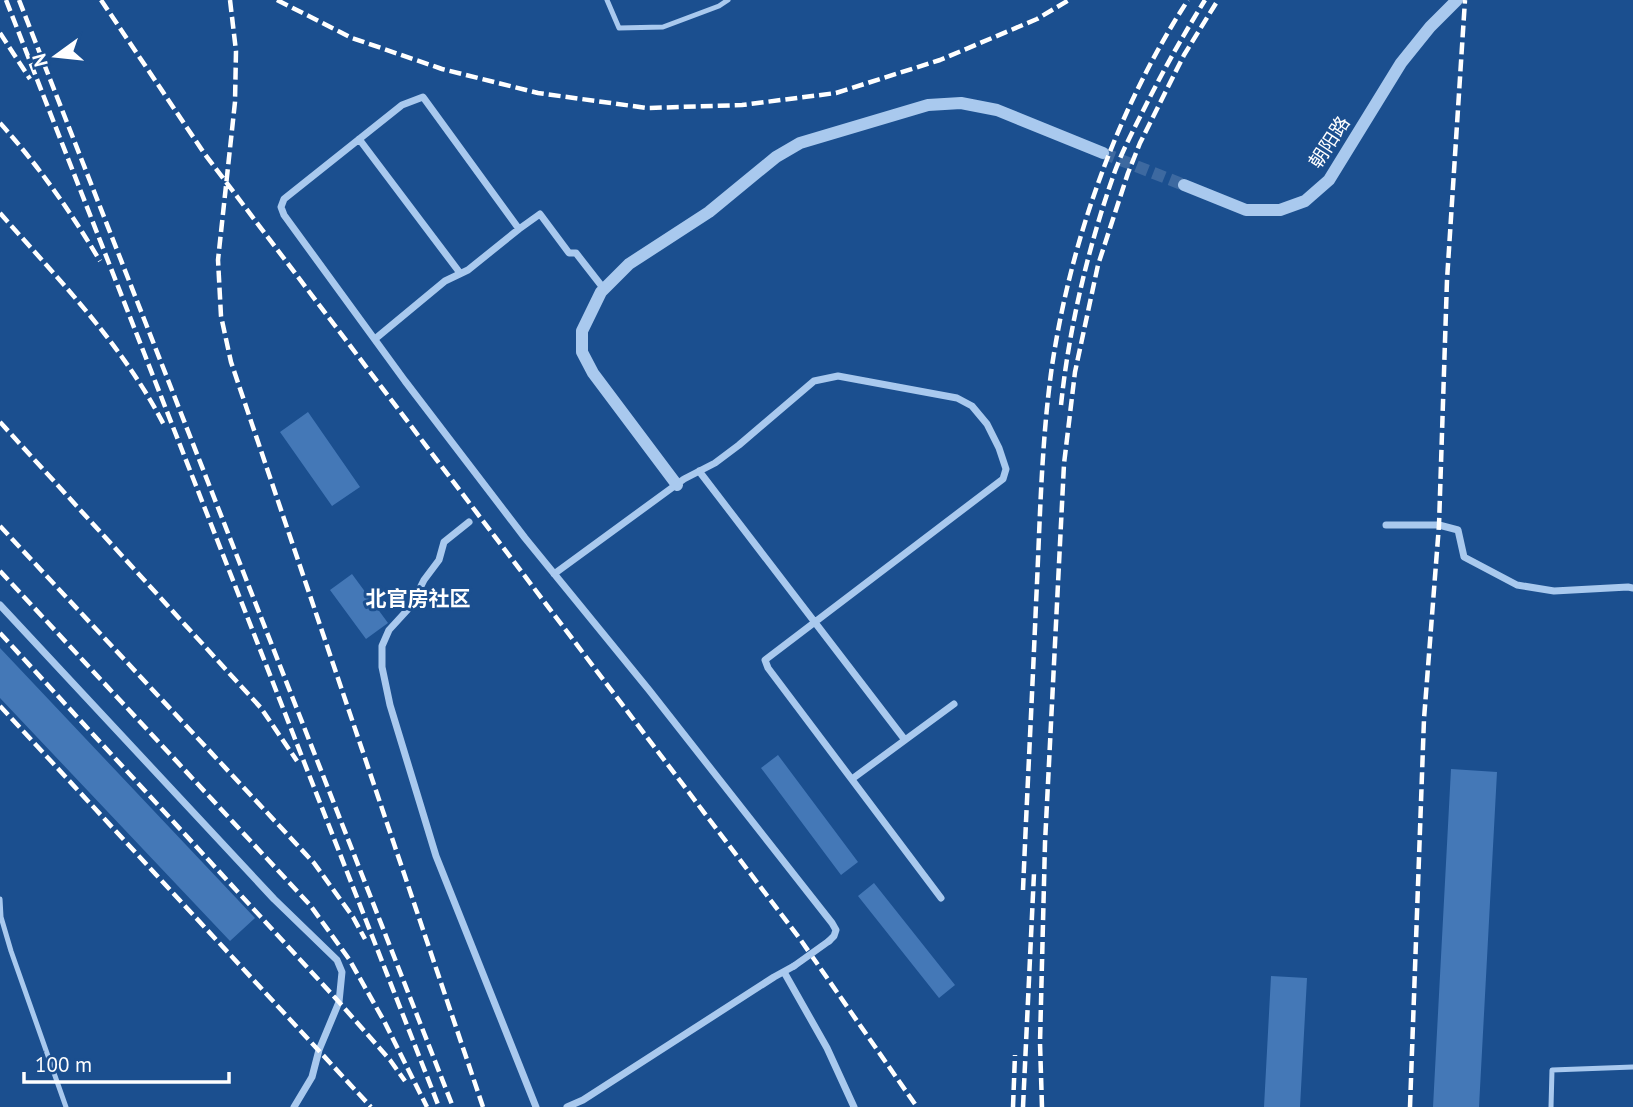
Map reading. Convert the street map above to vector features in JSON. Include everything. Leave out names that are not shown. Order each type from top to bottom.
[{"type":"street","name":"朝阳路","points":[[1184,185],[1246,210],[1280,210],[1305,201],[1329,180],[1401,64],[1430,27],[1457,0]]},
{"type":"street","points":[[519,229],[422,97],[402,105],[284,199],[281,207],[284,215],[429,412],[836,930],[829,942],[794,966],[583,1100],[567,1107]]},
{"type":"street","points":[[677,485],[593,373],[582,352],[582,331],[601,292],[629,264],[709,212],[776,157],[800,143],[928,105],[961,103],[997,110],[1102,153]]},
{"type":"street","points":[[359,139],[460,272]]},
{"type":"street","points":[[374,339],[445,281],[468,270],[540,214],[569,253],[576,253],[604,289]]},
{"type":"street","points":[[554,573],[677,485],[715,463],[814,382],[838,376],[957,398],[972,406],[987,424],[999,448],[1006,469],[1003,479],[765,660],[768,668],[942,898]]},
{"type":"street","points":[[699,471],[905,740]]},
{"type":"street","points":[[469,522],[444,542],[439,560],[424,580],[411,606],[389,630],[382,646],[382,667],[394,718],[436,856],[536,1107]]},
{"type":"street","points":[[1386,525],[1439,525],[1458,530],[1464,557],[1517,585],[1555,591],[1633,588]]},
{"type":"street","points":[[0,605],[274,899],[337,960],[342,972],[339,1002],[319,1050],[312,1077],[295,1107]]},
{"type":"street","points":[[852,779],[954,704]]},
{"type":"street","points":[[784,972],[827,1048],[854,1107]]},
{"type":"lane","points":[[607,0],[619,29],[663,27],[728,0]]},
{"type":"lane","points":[[0,899],[1,917],[11,951],[66,1107]]},
{"type":"lane","points":[[1551,1107],[1552,1070],[1633,1067]]},
{"type":"building","points":[[308,412],[360,487],[332,506],[280,432]]},
{"type":"building","points":[[352,574],[388,623],[366,639],[330,590]]},
{"type":"building","points":[[0,648],[255,918],[230,941],[0,698]]},
{"type":"building","points":[[778,755],[858,862],[841,875],[761,768]]},
{"type":"building","points":[[1451,769],[1497,772],[1479,1107],[1433,1107]]},
{"type":"building","points":[[874,883],[955,985],[939,998],[858,896]]},
{"type":"building","points":[[1271,976],[1307,978],[1300,1107],[1264,1107]]},
{"type":"tunnel","points":[[1103,153],[1184,185]]},
{"type":"railway","points":[[6,0],[439,1107]]},
{"type":"railway","points":[[19,0],[453,1107]]},
{"type":"railway","points":[[101,0],[204,153],[800,939],[917,1107]]},
{"type":"railway","points":[[230,0],[236,51],[235,102],[218,260],[221,316],[231,362],[483,1107]]},
{"type":"railway","points":[[277,0],[352,38],[442,69],[538,93],[647,108],[742,105],[836,93],[940,60],[1037,19],[1069,0]]},
{"type":"railway","points":[[1023,890],[1043,454],[1048,395],[1060,318],[1085,223],[1119,129],[1140,84],[1188,0]]},
{"type":"railway","points":[[1061,405],[1081,286],[1115,171],[1161,76],[1205,0]]},
{"type":"railway","points":[[1042,1107],[1040,1043],[1045,843],[1064,464],[1075,372],[1098,265],[1128,173],[1184,55],[1218,0]]},
{"type":"railway","points":[[1410,1107],[1424,719],[1439,525],[1447,280],[1465,0]]},
{"type":"railway","points":[[0,33],[30,79]]},
{"type":"railway","points":[[0,123],[53,189],[100,261]]},
{"type":"railway","points":[[0,213],[110,340],[164,425]]},
{"type":"railway","points":[[0,422],[261,708],[297,761]]},
{"type":"railway","points":[[0,526],[314,863],[353,917],[365,939]]},
{"type":"railway","points":[[0,571],[310,905],[349,959],[427,1107]]},
{"type":"railway","points":[[0,633],[339,1002],[405,1081]]},
{"type":"railway","points":[[0,706],[371,1107]]},
{"type":"railway","points":[[1023,1107],[1034,873]]},
{"type":"railway","points":[[1013,1107],[1015,1055]]},
{"type":"district","name":"北官房社区","points":[[418,598]]}]
